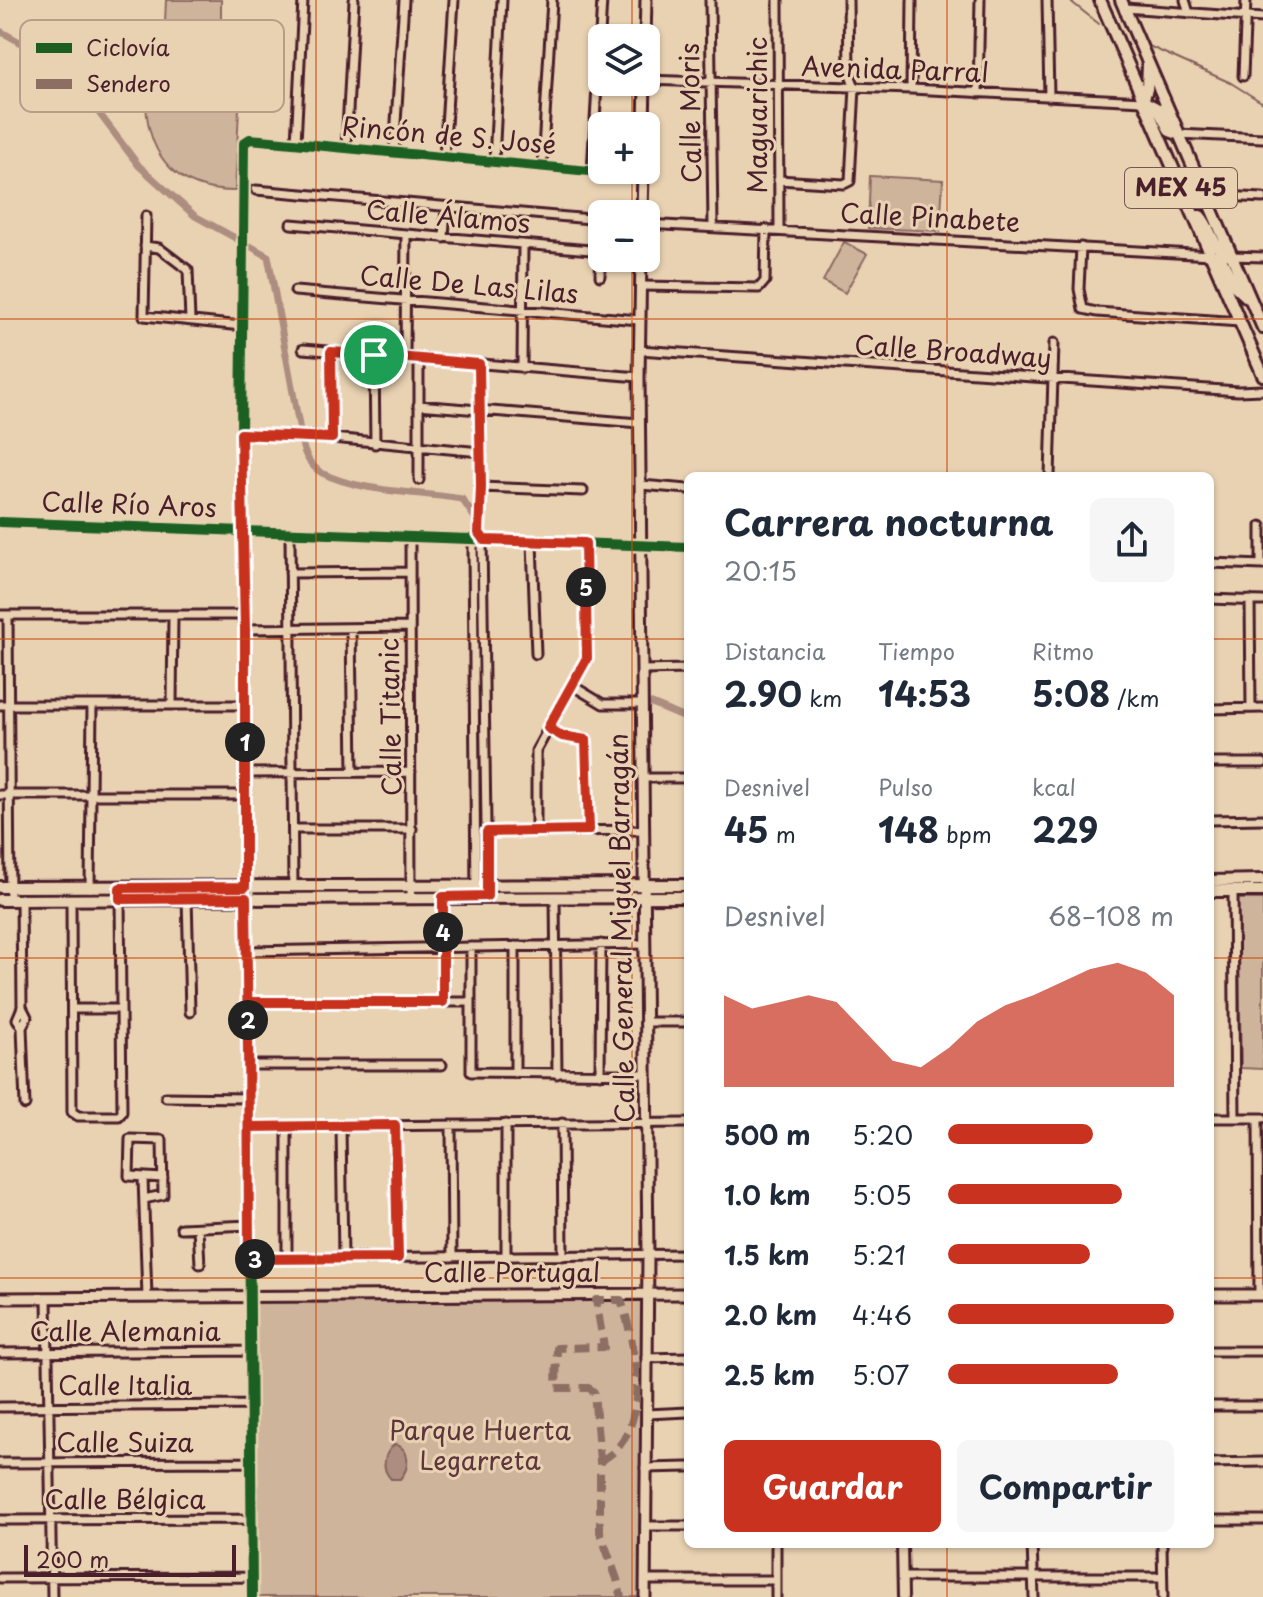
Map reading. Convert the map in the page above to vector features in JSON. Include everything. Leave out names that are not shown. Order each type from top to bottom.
[{"type":"main road","points":[[645,24],[646,0]]},
{"type":"main road","name":"MEX 45","points":[[1100,0],[1263,375]]},
{"type":"main road","name":"MEX 45","points":[[1123,4],[1263,328]]},
{"type":"main road","points":[[1148,59],[1147,89],[1143,101],[1158,109],[1170,131],[1178,134]]},
{"type":"main road","points":[[1194,217],[1200,216],[1205,220],[1218,249],[1231,256]]},
{"type":"main road","points":[[1211,255],[1221,259],[1235,286],[1250,299]]},
{"type":"main road","name":"Calle General Miguel Barragán","points":[[641,272],[639,423],[648,1255],[645,1597]]},
{"type":"main road","points":[[1214,881],[1263,880]]},
{"type":"main road","points":[[10,900],[71,899],[187,886],[245,892],[644,891],[684,896]]},
{"type":"main road","points":[[10,887],[90,888],[187,898],[293,886],[411,892],[443,897],[482,891],[555,897],[684,886]]},
{"type":"main road","points":[[1214,891],[1263,891]]},
{"type":"main road","name":"Calle Portugal","points":[[0,1298],[684,1294]]},
{"type":"main road","points":[[1214,1295],[1261,1295]]},
{"type":"street","points":[[296,143],[303,0]]},
{"type":"street","points":[[346,148],[354,0]]},
{"type":"street","points":[[394,153],[404,0]]},
{"type":"street","points":[[444,158],[454,0]]},
{"type":"street","points":[[494,162],[502,0]]},
{"type":"street","points":[[542,167],[552,0]]},
{"type":"street","points":[[595,112],[602,0]]},
{"type":"street","name":"Calle Moris","points":[[710,0],[713,226]]},
{"type":"street","name":"Maguarichic","points":[[778,0],[779,230]]},
{"type":"street","points":[[778,180],[844,184],[850,181],[855,87],[849,72],[848,0]]},
{"type":"street","points":[[911,89],[912,0]]},
{"type":"street","points":[[978,93],[980,0]]},
{"type":"street","points":[[1047,0],[1049,97]]},
{"type":"street","points":[[1185,0],[1189,13]]},
{"type":"street","points":[[1243,76],[1246,0]]},
{"type":"street","points":[[1123,4],[1263,18]]},
{"type":"street","name":"Avenida Parral","points":[[660,81],[911,89],[1143,101]]},
{"type":"street","points":[[1178,134],[1263,138]]},
{"type":"street","name":"Rincón de S. José","points":[[242,326],[245,141],[296,143],[588,172]]},
{"type":"street","points":[[256,190],[588,219]]},
{"type":"street","points":[[1205,195],[1263,198]]},
{"type":"street","points":[[444,238],[446,207]]},
{"type":"street","points":[[146,216],[143,315],[242,326],[252,1597]]},
{"type":"street","name":"Calle Álamos","points":[[291,224],[588,250]]},
{"type":"street","name":"Calle Pinabete","points":[[660,224],[1211,255]]},
{"type":"street","points":[[641,286],[762,287],[765,281],[766,229]]},
{"type":"street","points":[[405,358],[406,234]]},
{"type":"street","points":[[522,368],[523,244]]},
{"type":"street","points":[[145,246],[159,248],[188,270],[190,320]]},
{"type":"street","points":[[1081,247],[1079,289],[1083,309],[1240,322]]},
{"type":"street","points":[[1231,256],[1263,257]]},
{"type":"street","points":[[600,272],[600,276]]},
{"type":"street","name":"Calle De Las Lilas","points":[[295,291],[639,320]]},
{"type":"street","points":[[1050,472],[1054,343]]},
{"type":"street","points":[[303,349],[639,377]]},
{"type":"street","name":"Calle Broadway","points":[[639,350],[1052,380],[1263,390]]},
{"type":"street","points":[[331,352],[332,438]]},
{"type":"street","points":[[374,355],[375,444]]},
{"type":"street","points":[[419,359],[419,480]]},
{"type":"street","points":[[479,364],[481,487],[474,651],[475,832],[482,891]]},
{"type":"street","points":[[418,405],[639,423]]},
{"type":"street","points":[[241,434],[332,438],[481,452]]},
{"type":"street","points":[[641,485],[684,489]]},
{"type":"street","points":[[481,487],[583,491]]},
{"type":"street","name":"Calle Río Aros","points":[[0,522],[684,547]]},
{"type":"street","points":[[1214,563],[1262,565],[1261,526]]},
{"type":"street","points":[[290,534],[293,886]]},
{"type":"street","name":"Calle Titanic","points":[[410,537],[411,892]]},
{"type":"street","points":[[479,538],[485,651],[487,832],[482,891]]},
{"type":"street","points":[[532,542],[536,654]]},
{"type":"street","points":[[536,831],[535,754],[587,654],[585,543]]},
{"type":"street","points":[[290,573],[410,572]]},
{"type":"street","points":[[1214,599],[1263,601]]},
{"type":"street","points":[[1250,600],[1251,708]]},
{"type":"street","points":[[25,1105],[22,1027],[27,1017],[22,1007],[10,900],[9,705],[4,615],[245,615]]},
{"type":"street","points":[[172,705],[173,615]]},
{"type":"street","points":[[245,629],[410,627]]},
{"type":"street","points":[[351,629],[353,772]]},
{"type":"street","points":[[474,651],[485,651]]},
{"type":"street","points":[[642,670],[684,669]]},
{"type":"street","points":[[573,686],[603,704],[642,704]]},
{"type":"street","points":[[0,705],[245,705]]},
{"type":"street","points":[[90,888],[92,705]]},
{"type":"street","points":[[1214,709],[1263,708]]},
{"type":"street","points":[[548,728],[562,736],[586,740],[589,830]]},
{"type":"street","points":[[475,730],[486,729]]},
{"type":"street","points":[[1214,763],[1263,763]]},
{"type":"street","points":[[245,773],[411,772]]},
{"type":"street","points":[[643,778],[684,778]]},
{"type":"street","points":[[0,795],[246,795]]},
{"type":"street","points":[[1214,820],[1263,819]]},
{"type":"street","points":[[293,829],[412,829]]},
{"type":"street","points":[[475,832],[643,830]]},
{"type":"street","points":[[187,886],[190,1012]]},
{"type":"street","points":[[1233,892],[1235,1118]]},
{"type":"street","points":[[71,899],[72,1112],[75,1115],[121,1115],[120,893]]},
{"type":"street","points":[[443,897],[443,1002]]},
{"type":"street","points":[[555,897],[557,1074]]},
{"type":"street","points":[[600,1074],[601,944]]},
{"type":"street","points":[[247,951],[645,944]]},
{"type":"street","points":[[515,946],[515,1073]]},
{"type":"street","points":[[471,947],[471,1072],[646,1074]]},
{"type":"street","points":[[248,1002],[470,1002]]},
{"type":"street","points":[[73,1009],[120,1009]]},
{"type":"street","points":[[645,1022],[684,1022]]},
{"type":"street","points":[[248,1065],[442,1065]]},
{"type":"street","points":[[166,1097],[248,1098]]},
{"type":"street","points":[[1214,1118],[1260,1118],[1261,1295]]},
{"type":"street","points":[[562,1123],[563,1256]]},
{"type":"street","points":[[249,1127],[684,1123]]},
{"type":"street","points":[[506,1124],[506,1257]]},
{"type":"street","points":[[395,1125],[398,1258]]},
{"type":"street","points":[[451,1125],[452,1257]]},
{"type":"street","points":[[341,1126],[343,1258]]},
{"type":"street","points":[[287,1127],[287,1259]]},
{"type":"street","points":[[144,1199],[162,1196],[163,1178],[161,1139],[131,1138],[128,1142],[128,1175],[163,1178]]},
{"type":"street","points":[[143,1178],[147,1297]]},
{"type":"street","points":[[181,1228],[250,1225]]},
{"type":"street","points":[[198,1228],[200,1264]]},
{"type":"street","points":[[249,1259],[684,1254]]},
{"type":"street","points":[[47,1298],[52,1597]]},
{"type":"street","name":"Calle Alemania","points":[[0,1353],[249,1351]]},
{"type":"street","points":[[1214,1351],[1263,1351]]},
{"type":"street","points":[[646,1358],[684,1357]]},
{"type":"street","name":"Calle Italia","points":[[0,1407],[250,1405]]},
{"type":"street","points":[[1214,1406],[1263,1406]]},
{"type":"street","points":[[647,1414],[684,1412]]},
{"type":"street","name":"Calle Suiza","points":[[0,1463],[250,1462]]},
{"type":"street","points":[[1214,1463],[1263,1462]]},
{"type":"street","points":[[645,1468],[684,1467]]},
{"type":"street","name":"Calle Bélgica","points":[[0,1520],[251,1519]]},
{"type":"street","points":[[1214,1520],[1263,1520]]},
{"type":"street","points":[[645,1526],[684,1526]]},
{"type":"street","points":[[776,1548],[776,1597]]},
{"type":"street","points":[[902,1548],[903,1597]]},
{"type":"street","points":[[1032,1548],[1034,1597]]},
{"type":"street","points":[[1162,1548],[1163,1597]]},
{"type":"street","points":[[0,1578],[252,1577]]},
{"type":"street","points":[[903,1577],[1162,1577]]},
{"type":"street","points":[[645,1580],[776,1580]]},
{"type":"green space","points":[[166,0],[221,0],[221,20],[165,20]]},
{"type":"green space","points":[[147,112],[239,112],[235,191],[215,190],[183,178],[161,156],[148,124]]},
{"type":"green space","points":[[870,176],[943,180],[940,231],[868,228]]},
{"type":"green space","points":[[844,242],[867,254],[845,293],[823,281]]},
{"type":"green space","points":[[1238,899],[1263,899],[1263,1069],[1241,1068]]},
{"type":"green space","name":"Parque Huerta Legarreta","points":[[648,1294],[645,1597],[252,1597],[249,1296]]},
{"type":"shaded area","points":[[395,1444],[404,1450],[407,1459],[406,1470],[400,1479],[391,1479],[385,1470],[386,1456]]},
{"type":"waterway","points":[[1069,0],[1099,24]]},
{"type":"waterway","points":[[0,31],[20,42]]},
{"type":"waterway","points":[[1151,47],[1231,83],[1263,103]]},
{"type":"waterway","points":[[98,112],[139,166],[195,216],[268,256],[300,431]]},
{"type":"waterway","points":[[302,443],[306,456],[315,467],[337,479],[371,488],[462,499],[475,518],[476,531]]},
{"type":"waterway","points":[[477,541],[479,563]]},
{"type":"waterway","points":[[652,704],[684,718]]},
{"type":"marked path","points":[[600,1461],[617,1448],[628,1431],[634,1410],[635,1364],[621,1300],[596,1300],[604,1347],[557,1348],[556,1388],[589,1388],[594,1392],[600,1461],[600,1532],[621,1597]]},
{"type":"cycle path","points":[[252,1597],[241,434],[244,143],[250,139],[588,171]]},
{"type":"cycle path","points":[[0,522],[684,547]]},
{"type":"route","points":[[374,355],[331,352],[332,438],[241,434],[245,887],[120,888],[120,899],[246,898],[249,1127],[395,1125],[398,1258],[249,1259],[250,1225],[248,1002],[443,1002],[443,897],[487,896],[487,832],[589,830],[586,740],[582,737],[565,737],[548,728],[587,658],[585,543],[484,540],[479,533],[479,364],[374,355]]}]
